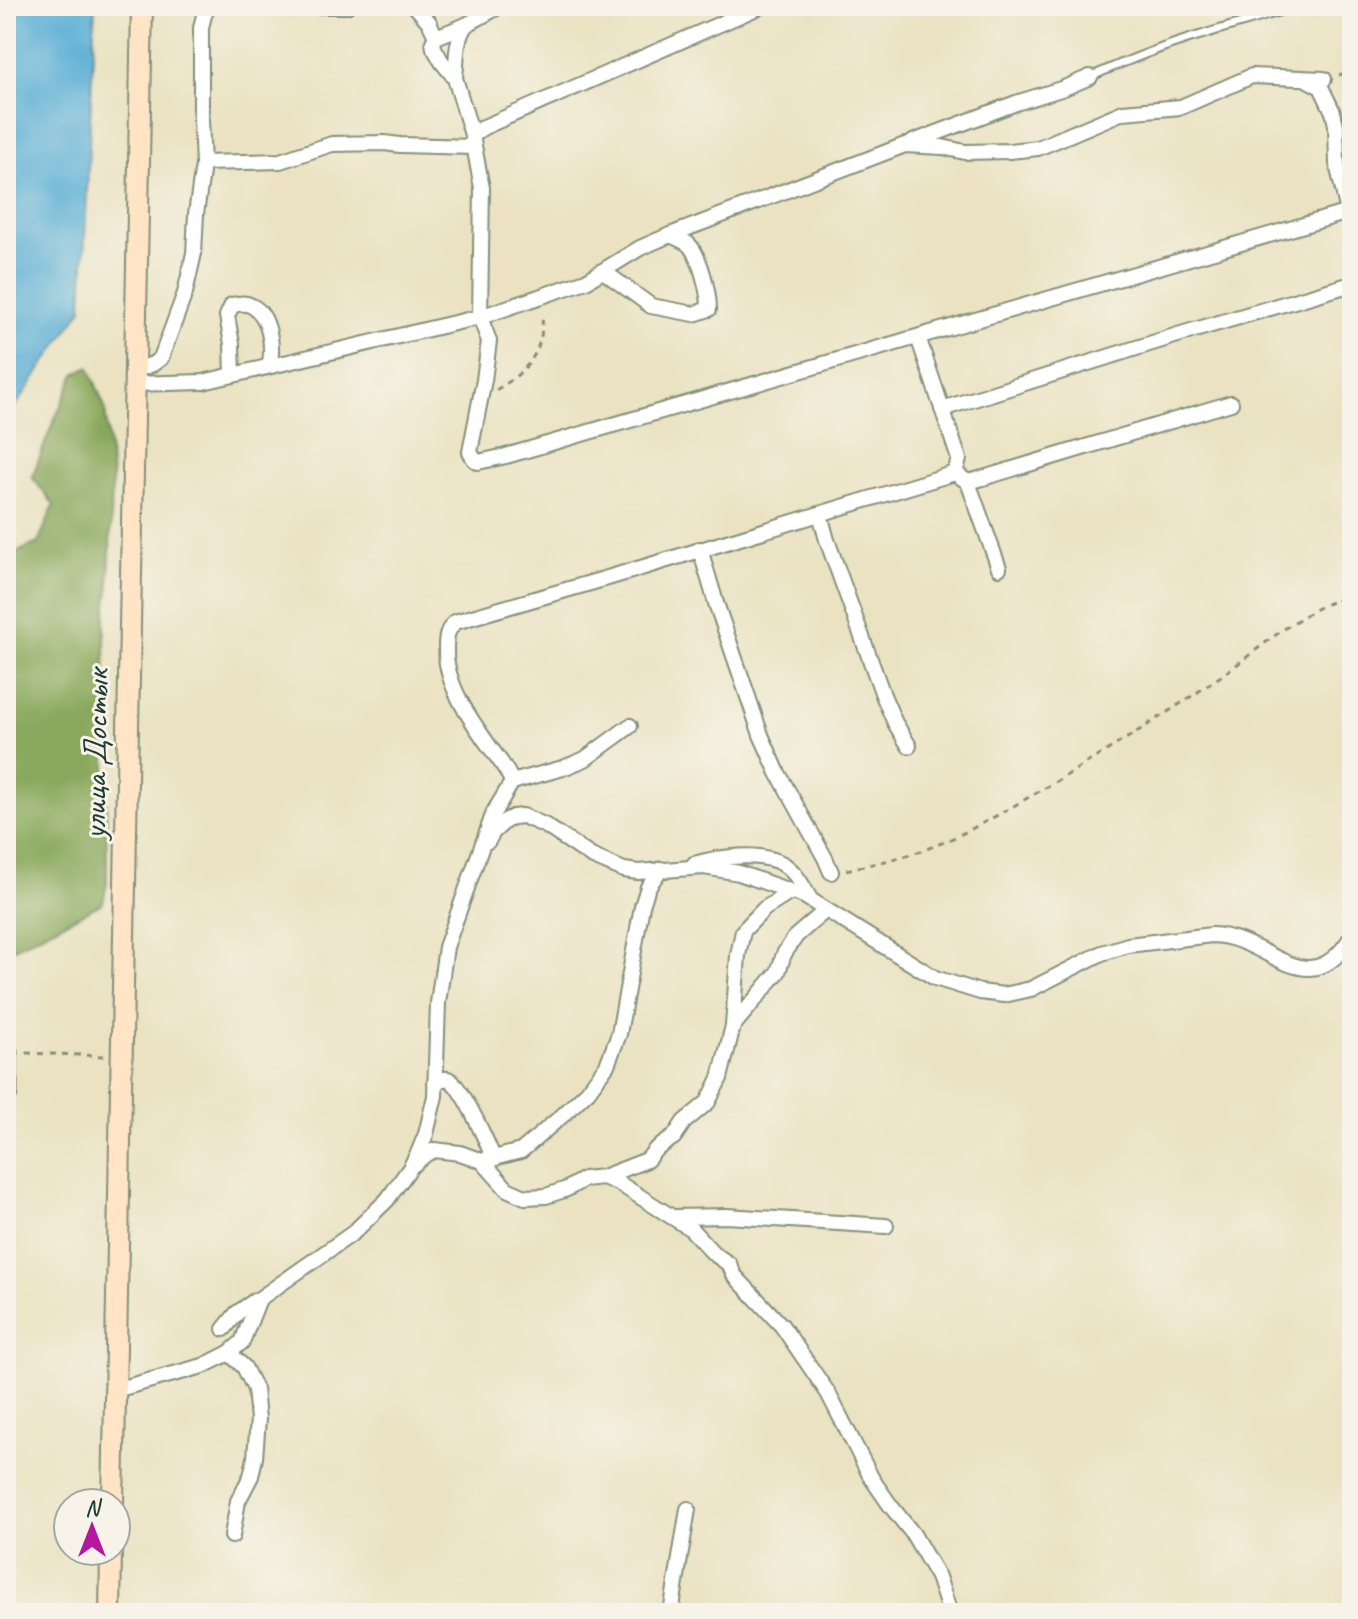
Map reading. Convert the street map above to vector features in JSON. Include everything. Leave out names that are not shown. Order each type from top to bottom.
[{"type":"main road","name":"улица Достык","points":[[113,1487],[142,6]]},
{"type":"main road","points":[[110,1613],[111,1567]]},
{"type":"street","points":[[305,6],[347,6]]},
{"type":"street","points":[[415,6],[429,22],[436,37]]},
{"type":"street","points":[[455,78],[434,48],[436,37],[500,6]]},
{"type":"street","points":[[203,163],[280,161],[332,144],[400,145],[473,141],[484,127],[761,6]]},
{"type":"street","points":[[157,383],[161,358],[185,293],[194,253],[203,163],[201,28],[206,9]]},
{"type":"street","points":[[466,25],[459,43],[455,78],[473,141],[482,188],[480,317],[489,341],[470,452],[478,462],[1350,211],[1337,164],[1333,112],[1321,87],[1306,79]]},
{"type":"street","points":[[905,145],[919,144],[965,152],[1038,148],[1123,112],[1181,107],[1252,76],[1324,79]]},
{"type":"street","points":[[134,378],[157,383],[203,382],[480,317],[586,281],[640,248],[670,235],[1090,77]]},
{"type":"street","points":[[603,271],[651,306],[694,314],[709,309],[706,286],[695,252],[670,235]]},
{"type":"street","points":[[942,409],[1352,284]]},
{"type":"street","points":[[233,375],[227,316],[232,305],[244,303],[255,306],[270,335],[272,354],[269,366]]},
{"type":"street","points":[[918,337],[959,459],[955,473]]},
{"type":"street","points":[[134,378],[161,358]]},
{"type":"street","points":[[968,482],[1231,403]]},
{"type":"street","points":[[955,473],[968,482],[999,568]]},
{"type":"street","points":[[512,782],[507,769],[464,705],[446,666],[446,635],[455,622],[955,473]]},
{"type":"street","points":[[820,514],[883,695],[909,746]]},
{"type":"street","points":[[700,549],[761,735],[831,872]]},
{"type":"street","points":[[224,1329],[237,1313],[353,1233],[387,1200],[419,1151],[431,1117],[438,1003],[446,947],[494,812],[512,782],[585,759],[630,726]]},
{"type":"street","points":[[501,801],[505,821]]},
{"type":"street","points":[[475,863],[493,832],[505,821],[523,816],[546,826],[591,856],[624,870],[638,872],[704,867],[739,873],[791,892],[811,901],[935,978],[980,992],[1004,995],[1031,989],[1102,953],[1128,945],[1226,935],[1287,964],[1310,969],[1344,956],[1352,936]]},
{"type":"street","points":[[679,868],[712,859],[762,857],[783,864],[798,878],[811,901]]},
{"type":"street","points":[[410,1168],[435,1150],[488,1160],[521,1151],[588,1091],[607,1065],[619,1034],[642,906],[648,887],[661,869]]},
{"type":"street","points":[[435,1082],[441,1079],[454,1082],[485,1138],[488,1160],[507,1189],[525,1197],[546,1196],[584,1179],[603,1177],[647,1160],[708,1102],[720,1078],[733,1026],[738,955],[743,931],[764,909],[791,892]]},
{"type":"street","points":[[733,1026],[778,972],[784,954],[796,936],[826,910]]},
{"type":"street","points":[[603,1177],[620,1184],[691,1229],[713,1253],[729,1264],[734,1275],[782,1326],[828,1393],[872,1479],[913,1534],[938,1577],[950,1613]]},
{"type":"street","points":[[673,1217],[727,1216],[886,1226]]},
{"type":"street","points":[[115,1390],[203,1366],[229,1353],[242,1342],[259,1299]]},
{"type":"street","points":[[229,1353],[244,1367],[255,1389],[258,1419],[255,1458],[251,1476],[238,1501],[232,1536]]},
{"type":"street","points":[[671,1613],[688,1509]]},
{"type":"lane","points":[[1090,77],[1200,35],[1262,19],[1296,6]]},
{"type":"lane","points":[[13,1052],[13,1095]]},
{"type":"path","points":[[482,396],[512,381],[539,348],[544,330],[540,297]]},
{"type":"path","points":[[831,872],[905,857],[945,842],[1005,811],[1139,731],[1307,613],[1330,601],[1352,600]]},
{"type":"path","points":[[13,1052],[121,1056]]},
{"type":"green space","points":[[89,367],[105,408],[112,476],[109,590],[105,620],[107,883],[103,903],[6,952],[6,557],[38,543],[54,505],[32,477],[75,374]]},
{"type":"water","points":[[6,6],[95,6],[82,309],[6,420]]}]
